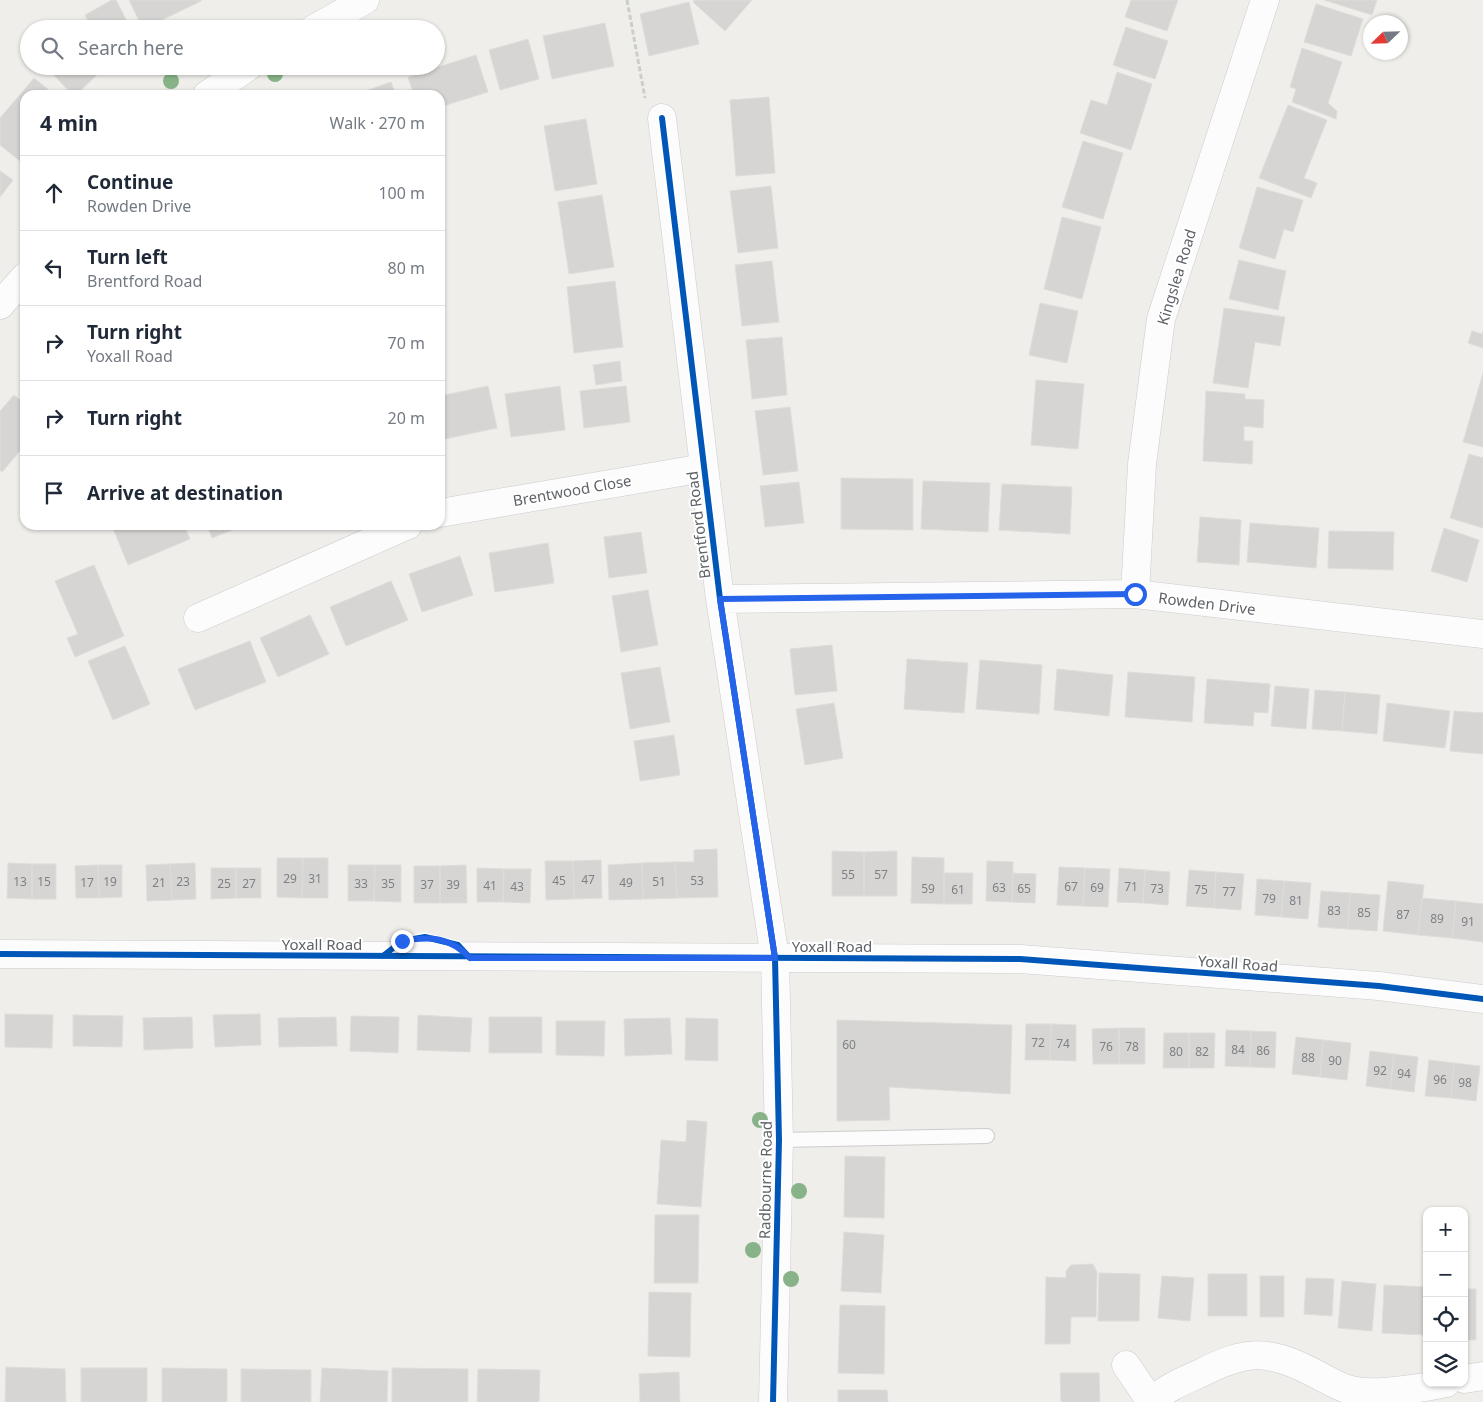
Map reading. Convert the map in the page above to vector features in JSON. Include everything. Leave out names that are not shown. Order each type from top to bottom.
[{"type":"street","points":[[330,20],[364,0]]},
{"type":"street","name":"Kingslea Road","points":[[1135,594],[1142,464],[1162,319],[1265,0]]},
{"type":"street","points":[[214,90],[236,75]]},
{"type":"street","name":"Brentford Road","points":[[662,118],[720,599],[775,958]]},
{"type":"street","points":[[0,305],[20,283]]},
{"type":"street","name":"Brentwood Close","points":[[445,512],[704,468]]},
{"type":"street","points":[[198,618],[397,530]]},
{"type":"street","name":"Rowden Drive","points":[[720,599],[1135,594],[1483,634]]},
{"type":"street","name":"Yoxall Road","points":[[0,954],[1020,960],[1379,986],[1483,999]]},
{"type":"street","name":"Radbourne Road","points":[[773,1402],[779,1140],[775,958]]},
{"type":"street","points":[[1126,1365],[1152,1402],[1161,1392],[1221,1362],[1249,1354],[1275,1357],[1302,1367],[1347,1390],[1363,1392],[1428,1387]]},
{"type":"street","points":[[1468,1378],[1483,1376]]},
{"type":"lane","points":[[779,1140],[987,1136]]},
{"type":"path","points":[[627,0],[648,113],[662,118]]},
{"type":"building","points":[[112,0],[116,0],[126,20],[88,20],[85,15]]},
{"type":"building","points":[[129,0],[201,0],[162,20],[139,20]]},
{"type":"building","points":[[694,0],[752,0],[725,31],[693,2]]},
{"type":"building","points":[[1131,0],[1178,0],[1167,31],[1125,17]]},
{"type":"building","points":[[1324,0],[1377,0],[1372,15]]},
{"type":"building","points":[[689,2],[699,44],[649,56],[640,14]]},
{"type":"building","points":[[1316,4],[1363,19],[1351,56],[1304,42]]},
{"type":"building","points":[[605,23],[614,66],[552,79],[543,36]]},
{"type":"building","points":[[1126,27],[1168,41],[1155,79],[1113,65]]},
{"type":"building","points":[[528,39],[539,79],[500,90],[489,50]]},
{"type":"building","points":[[1302,48],[1342,62],[1328,103],[1337,111],[1336,119],[1292,102],[1296,89],[1290,87]]},
{"type":"building","points":[[476,55],[488,92],[445,105],[445,90],[412,90],[408,77],[414,75],[445,75],[445,65]]},
{"type":"building","points":[[1117,72],[1152,84],[1131,150],[1080,133],[1091,100],[1107,105]]},
{"type":"building","points":[[54,75],[97,75],[81,90],[68,90]]},
{"type":"building","points":[[34,78],[49,90],[24,90]]},
{"type":"building","points":[[391,82],[394,90],[368,90]]},
{"type":"building","points":[[20,94],[20,161],[0,145],[0,118]]},
{"type":"building","points":[[769,97],[775,173],[736,176],[730,100]]},
{"type":"building","points":[[1288,105],[1327,120],[1304,178],[1317,183],[1311,198],[1259,178]]},
{"type":"building","points":[[586,119],[597,184],[555,191],[544,126]]},
{"type":"building","points":[[1083,141],[1123,153],[1103,219],[1062,207]]},
{"type":"building","points":[[0,171],[13,180],[0,197]]},
{"type":"building","points":[[771,186],[778,248],[738,253],[730,191]]},
{"type":"building","points":[[1257,187],[1303,200],[1293,232],[1284,229],[1275,259],[1239,248]]},
{"type":"building","points":[[602,195],[614,267],[569,274],[558,202]]},
{"type":"building","points":[[1062,217],[1101,227],[1082,299],[1044,289]]},
{"type":"building","points":[[1239,260],[1286,271],[1278,310],[1229,299]]},
{"type":"building","points":[[772,261],[779,322],[742,326],[735,265]]},
{"type":"building","points":[[615,281],[623,347],[574,353],[567,287]]},
{"type":"building","points":[[1040,303],[1078,311],[1067,363],[1029,355]]},
{"type":"building","points":[[1224,308],[1285,317],[1280,346],[1255,342],[1248,388],[1213,383]]},
{"type":"building","points":[[1472,331],[1482,334],[1483,331],[1483,348],[1468,343]]},
{"type":"building","points":[[782,337],[787,395],[752,399],[746,340]]},
{"type":"building","points":[[620,361],[622,381],[596,385],[593,365]]},
{"type":"building","points":[[1483,373],[1483,447],[1463,442]]},
{"type":"building","points":[[1036,380],[1084,384],[1078,449],[1031,445]]},
{"type":"building","points":[[488,386],[497,428],[445,439],[445,395]]},
{"type":"building","points":[[560,386],[565,430],[511,437],[505,394]]},
{"type":"building","points":[[626,386],[630,422],[584,428],[580,391]]},
{"type":"building","points":[[1206,391],[1245,394],[1245,399],[1264,400],[1263,428],[1244,426],[1244,441],[1253,441],[1252,464],[1203,461]]},
{"type":"building","points":[[14,395],[20,400],[20,451],[2,472],[0,470],[0,411]]},
{"type":"building","points":[[790,407],[798,471],[763,475],[755,411]]},
{"type":"building","points":[[1469,454],[1483,458],[1483,528],[1450,518]]},
{"type":"building","points":[[841,478],[913,479],[913,530],[841,529]]},
{"type":"building","points":[[923,481],[990,483],[988,532],[921,529]]},
{"type":"building","points":[[799,482],[804,523],[765,527],[760,486]]},
{"type":"building","points":[[1002,484],[1072,487],[1070,534],[999,530]]},
{"type":"building","points":[[1200,517],[1241,520],[1239,565],[1197,562]]},
{"type":"building","points":[[1250,523],[1319,528],[1316,568],[1247,562]]},
{"type":"building","points":[[1444,528],[1479,540],[1467,582],[1431,571]]},
{"type":"building","points":[[114,530],[186,530],[190,539],[128,565]]},
{"type":"building","points":[[209,530],[232,530],[212,538]]},
{"type":"building","points":[[1329,531],[1394,532],[1393,570],[1328,568]]},
{"type":"building","points":[[641,532],[647,573],[609,578],[604,537]]},
{"type":"building","points":[[548,543],[554,583],[495,592],[489,553]]},
{"type":"building","points":[[460,556],[473,595],[422,612],[409,574]]},
{"type":"building","points":[[94,565],[124,636],[75,657],[67,638],[78,634],[55,581]]},
{"type":"building","points":[[391,581],[408,620],[346,646],[330,607]]},
{"type":"building","points":[[648,590],[658,645],[621,652],[612,596]]},
{"type":"building","points":[[310,615],[329,654],[278,677],[260,638]]},
{"type":"building","points":[[250,641],[266,682],[195,710],[178,669]]},
{"type":"building","points":[[832,645],[837,691],[795,695],[790,649]]},
{"type":"building","points":[[125,646],[150,704],[113,720],[88,661]]},
{"type":"building","points":[[907,659],[968,663],[964,713],[904,709]]},
{"type":"building","points":[[980,660],[1042,665],[1039,714],[976,709]]},
{"type":"building","points":[[660,667],[670,722],[630,729],[621,673]]},
{"type":"building","points":[[1057,669],[1113,675],[1109,716],[1054,710]]},
{"type":"building","points":[[1128,672],[1195,677],[1192,722],[1125,717]]},
{"type":"building","points":[[1207,679],[1270,684],[1268,713],[1254,712],[1253,726],[1204,723]]},
{"type":"building","points":[[1275,686],[1309,689],[1306,729],[1271,726]]},
{"type":"building","points":[[1315,690],[1345,692],[1342,731],[1312,729]]},
{"type":"building","points":[[1345,692],[1380,695],[1377,734],[1342,731]]},
{"type":"building","points":[[834,703],[843,758],[805,765],[796,709]]},
{"type":"building","points":[[1387,703],[1450,711],[1445,748],[1383,741]]},
{"type":"building","points":[[1454,711],[1483,713],[1483,754],[1450,751]]},
{"type":"building","points":[[674,735],[680,775],[640,781],[634,741]]},
{"type":"building","points":[[717,849],[718,897],[677,898],[675,862],[694,862],[694,850]]},
{"type":"building","points":[[832,851],[864,852],[864,896],[832,896]]},
{"type":"building","points":[[897,851],[897,896],[864,896],[864,852]]},
{"type":"building","points":[[912,857],[944,858],[944,904],[911,903]]},
{"type":"building","points":[[277,858],[303,858],[302,898],[277,897]]},
{"type":"building","points":[[303,858],[328,858],[328,898],[302,898]]},
{"type":"building","points":[[601,860],[602,898],[574,899],[573,861]]},
{"type":"building","points":[[545,861],[573,861],[574,899],[546,900]]},
{"type":"building","points":[[987,861],[1013,862],[1012,902],[986,901]]},
{"type":"building","points":[[675,862],[677,898],[643,899],[642,863]]},
{"type":"building","points":[[8,863],[32,864],[32,899],[7,898]]},
{"type":"building","points":[[195,863],[196,899],[172,900],[170,864]]},
{"type":"building","points":[[642,863],[643,899],[609,900],[608,865]]},
{"type":"building","points":[[32,864],[56,864],[56,899],[32,899]]},
{"type":"building","points":[[170,864],[172,900],[147,901],[146,865]]},
{"type":"building","points":[[98,865],[99,898],[76,898],[75,866]]},
{"type":"building","points":[[98,865],[122,865],[122,897],[99,898]]},
{"type":"building","points":[[348,865],[375,865],[374,901],[348,901]]},
{"type":"building","points":[[375,865],[401,865],[401,902],[374,901]]},
{"type":"building","points":[[466,865],[467,903],[440,903],[440,866]]},
{"type":"building","points":[[414,866],[440,866],[440,903],[414,903]]},
{"type":"building","points":[[1059,867],[1085,868],[1083,906],[1057,905]]},
{"type":"building","points":[[211,868],[236,868],[236,898],[211,899]]},
{"type":"building","points":[[236,868],[261,868],[261,898],[236,898]]},
{"type":"building","points":[[477,868],[504,869],[503,902],[477,902]]},
{"type":"building","points":[[1085,868],[1110,869],[1108,907],[1083,906]]},
{"type":"building","points":[[1119,868],[1145,870],[1143,903],[1117,902]]},
{"type":"building","points":[[504,869],[531,869],[530,903],[503,902]]},
{"type":"building","points":[[1145,870],[1170,872],[1168,905],[1143,903]]},
{"type":"building","points":[[1189,870],[1216,872],[1214,908],[1186,906]]},
{"type":"building","points":[[1216,872],[1244,874],[1241,910],[1214,908]]},
{"type":"building","points":[[944,873],[973,873],[972,904],[944,904]]},
{"type":"building","points":[[1013,873],[1036,874],[1035,903],[1012,902]]},
{"type":"building","points":[[1257,879],[1284,881],[1281,917],[1255,915]]},
{"type":"building","points":[[1284,881],[1311,883],[1308,919],[1281,917]]},
{"type":"building","points":[[1388,881],[1424,885],[1418,935],[1383,931]]},
{"type":"building","points":[[1321,891],[1350,893],[1348,929],[1318,927]]},
{"type":"building","points":[[1350,893],[1380,895],[1377,931],[1348,929]]},
{"type":"building","points":[[1422,898],[1456,901],[1452,938],[1418,935]]},
{"type":"building","points":[[1456,901],[1483,904],[1483,942],[1452,938]]},
{"type":"building","points":[[5,1014],[53,1015],[52,1048],[5,1047]]},
{"type":"building","points":[[260,1014],[261,1045],[215,1047],[213,1015]]},
{"type":"building","points":[[73,1015],[123,1016],[122,1047],[73,1046]]},
{"type":"building","points":[[418,1015],[472,1018],[470,1052],[417,1050]]},
{"type":"building","points":[[351,1016],[399,1017],[398,1053],[350,1051]]},
{"type":"building","points":[[192,1017],[193,1048],[144,1050],[143,1018]]},
{"type":"building","points":[[336,1017],[337,1046],[279,1047],[278,1018]]},
{"type":"building","points":[[489,1017],[542,1017],[542,1053],[489,1053]]},
{"type":"building","points":[[670,1018],[672,1054],[625,1056],[624,1019]]},
{"type":"building","points":[[686,1018],[718,1019],[718,1061],[685,1060]]},
{"type":"building","points":[[837,1020],[1012,1025],[1010,1094],[889,1087],[890,1120],[837,1121]]},
{"type":"building","points":[[556,1021],[605,1021],[604,1056],[556,1055]]},
{"type":"building","points":[[1026,1024],[1051,1024],[1050,1060],[1025,1060]]},
{"type":"building","points":[[1051,1024],[1076,1025],[1076,1061],[1050,1060]]},
{"type":"building","points":[[1119,1028],[1119,1064],[1093,1064],[1092,1029]]},
{"type":"building","points":[[1119,1028],[1145,1028],[1145,1064],[1119,1064]]},
{"type":"building","points":[[1226,1030],[1251,1031],[1250,1067],[1225,1066]]},
{"type":"building","points":[[1251,1031],[1276,1032],[1275,1068],[1250,1067]]},
{"type":"building","points":[[1164,1033],[1189,1033],[1189,1068],[1163,1068]]},
{"type":"building","points":[[1189,1033],[1215,1033],[1214,1068],[1189,1068]]},
{"type":"building","points":[[1296,1037],[1323,1040],[1320,1077],[1292,1074]]},
{"type":"building","points":[[1323,1040],[1351,1043],[1347,1080],[1320,1077]]},
{"type":"building","points":[[1370,1051],[1394,1054],[1390,1089],[1366,1086]]},
{"type":"building","points":[[1394,1054],[1418,1057],[1414,1092],[1390,1089]]},
{"type":"building","points":[[1429,1060],[1454,1063],[1451,1098],[1425,1096]]},
{"type":"building","points":[[1454,1063],[1480,1066],[1476,1101],[1451,1098]]},
{"type":"building","points":[[687,1120],[707,1122],[701,1207],[657,1204],[661,1140],[686,1142]]},
{"type":"building","points":[[845,1156],[885,1157],[884,1218],[844,1217]]},
{"type":"building","points":[[655,1215],[699,1215],[698,1283],[654,1283]]},
{"type":"building","points":[[844,1232],[884,1235],[881,1293],[841,1291]]},
{"type":"building","points":[[1093,1264],[1097,1272],[1096,1317],[1071,1317],[1070,1344],[1045,1344],[1046,1277],[1066,1278],[1066,1271],[1071,1265]]},
{"type":"building","points":[[1099,1273],[1140,1274],[1139,1321],[1098,1321]]},
{"type":"building","points":[[1208,1274],[1247,1274],[1247,1316],[1208,1316]]},
{"type":"building","points":[[1162,1276],[1194,1278],[1190,1321],[1158,1318]]},
{"type":"building","points":[[1260,1276],[1284,1276],[1284,1317],[1260,1317]]},
{"type":"building","points":[[1306,1278],[1334,1279],[1332,1316],[1304,1314]]},
{"type":"building","points":[[1342,1281],[1376,1284],[1372,1331],[1338,1328]]},
{"type":"building","points":[[1384,1285],[1423,1287],[1423,1335],[1382,1333]]},
{"type":"building","points":[[1468,1289],[1476,1289],[1476,1340],[1468,1340]]},
{"type":"building","points":[[649,1292],[691,1293],[690,1357],[648,1356]]},
{"type":"building","points":[[840,1305],[885,1306],[884,1374],[838,1373]]},
{"type":"building","points":[[6,1367],[65,1369],[66,1402],[5,1402]]},
{"type":"building","points":[[81,1368],[147,1368],[147,1402],[81,1402]]},
{"type":"building","points":[[162,1368],[227,1369],[227,1402],[162,1402]]},
{"type":"building","points":[[322,1368],[388,1371],[387,1402],[320,1402]]},
{"type":"building","points":[[392,1368],[468,1369],[468,1402],[392,1402]]},
{"type":"building","points":[[241,1369],[311,1370],[311,1402],[241,1402]]},
{"type":"building","points":[[478,1369],[540,1370],[539,1402],[477,1402]]},
{"type":"building","points":[[679,1372],[680,1402],[640,1402],[639,1374]]},
{"type":"building","points":[[1060,1373],[1099,1373],[1100,1402],[1061,1402]]},
{"type":"building","points":[[838,1390],[887,1390],[888,1402],[838,1402]]},
{"type":"cycle path","points":[[662,118],[720,599],[775,958],[779,1140],[773,1402]]},
{"type":"cycle path","points":[[383,956],[402,941],[425,937],[458,945],[470,958]]},
{"type":"cycle path","points":[[0,954],[1020,959],[1379,986],[1483,999]]},
{"type":"route","points":[[402,941],[425,937],[458,945],[470,958],[775,958],[720,599],[1135,594]]}]
